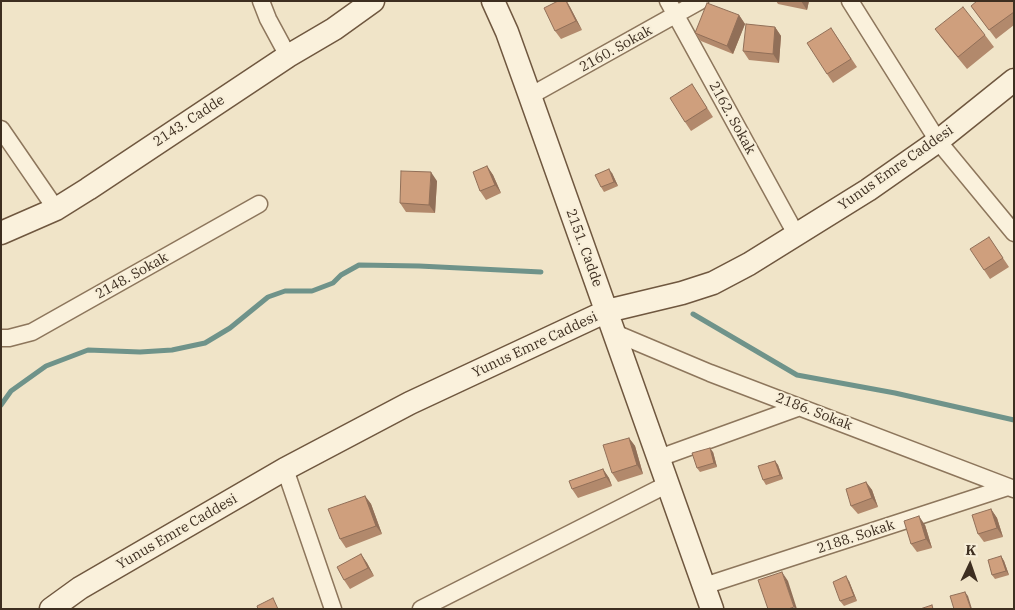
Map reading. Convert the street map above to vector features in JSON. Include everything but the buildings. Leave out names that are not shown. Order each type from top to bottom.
[{"type":"street","points":[[261,1],[272,27],[288,56]]},
{"type":"street","name":"2143. Cadde","points":[[1,233],[56,209],[288,56],[334,29],[373,1]]},
{"type":"street","name":"2151. Cadde","points":[[492,1],[530,96],[712,609]]},
{"type":"street","name":"2160. Sokak","points":[[530,96],[672,8],[700,1]]},
{"type":"street","points":[[850,1],[938,141],[1014,233]]},
{"type":"street","name":"2162. Sokak","points":[[672,8],[797,236]]},
{"type":"street","name":"Yunus Emre Caddesi","points":[[51,609],[80,588],[285,469],[410,403],[607,311],[674,296],[713,282],[749,264],[797,236],[868,190],[938,141],[1014,80]]},
{"type":"street","points":[[1,129],[56,209]]},
{"type":"street","name":"2148. Sokak","points":[[1,338],[10,338],[32,332],[259,204]]},
{"type":"street","name":"2186. Sokak","points":[[614,333],[710,373],[1011,488]]},
{"type":"street","points":[[659,458],[800,407]]},
{"type":"street","points":[[285,469],[333,609]]},
{"type":"street","points":[[421,609],[668,484]]},
{"type":"street","name":"2188. Sokak","points":[[704,586],[1011,488]]},
{"type":"waterway","points":[[1,405],[11,391],[46,366],[88,350],[140,352],[172,350],[205,343],[230,328],[268,297],[285,291],[312,291],[333,283],[341,275],[359,265],[541,272]]},
{"type":"waterway","points":[[693,314],[797,375],[895,393],[1014,420]]}]
